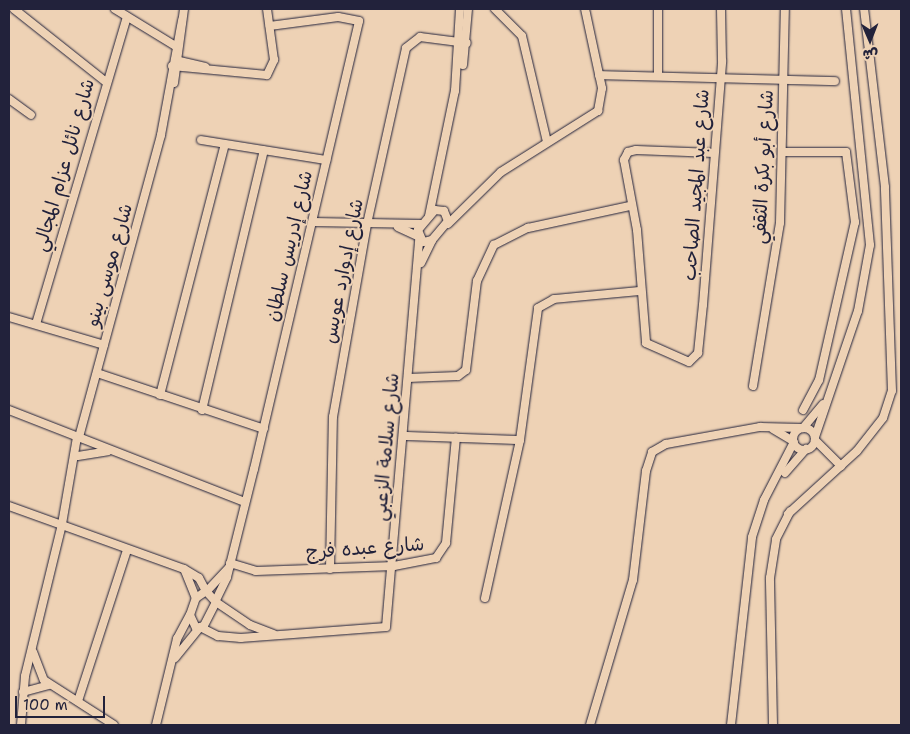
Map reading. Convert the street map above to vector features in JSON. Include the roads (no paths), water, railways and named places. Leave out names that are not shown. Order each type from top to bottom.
[{"type":"street","points":[[14,9],[106,81]]},
{"type":"street","points":[[115,9],[156,35],[178,45]]},
{"type":"street","name":"شارع موسى بينو","points":[[20,725],[23,692],[32,648],[62,524],[79,437],[168,101],[184,9]]},
{"type":"street","points":[[176,63],[267,76],[274,65],[267,9]]},
{"type":"street","points":[[460,9],[464,43]]},
{"type":"street","points":[[429,216],[455,91],[468,9]]},
{"type":"street","points":[[495,9],[522,36],[548,142]]},
{"type":"street","points":[[585,9],[599,74],[658,74],[835,81]]},
{"type":"street","points":[[658,9],[658,74]]},
{"type":"street","name":"شارع عبد المجيد الصاحب","points":[[641,291],[648,346],[692,361],[703,305],[721,76],[721,9]]},
{"type":"street","name":"شارع أبو بكرة الثقفي","points":[[753,386],[778,235],[784,152],[785,9]]},
{"type":"street","points":[[752,542],[774,488],[815,438],[858,311],[870,245],[846,9]]},
{"type":"street","points":[[773,725],[770,578],[776,539],[788,514],[860,445],[883,418],[892,391],[885,187],[864,9]]},
{"type":"street","name":"شارع إدريس سلطان","points":[[200,628],[216,601],[230,565],[264,429],[358,24],[356,17],[338,13],[270,26]]},
{"type":"street","name":"شارع نائل عزام المجالي","points":[[36,324],[106,81],[127,17]]},
{"type":"street","name":"شارع إدوارد عويس","points":[[330,568],[332,424],[366,224],[408,44],[420,36],[464,43]]},
{"type":"street","name":"شارع سلامة الزعبي","points":[[418,269],[432,240],[464,205],[501,172],[598,111],[602,98],[599,74]]},
{"type":"street","points":[[9,99],[31,115]]},
{"type":"street","points":[[201,140],[326,160]]},
{"type":"street","points":[[160,395],[225,144]]},
{"type":"street","points":[[202,410],[264,150]]},
{"type":"street","points":[[485,598],[520,440],[538,308],[554,299],[641,291],[637,230],[630,206],[623,167],[628,152],[714,153]]},
{"type":"street","points":[[784,152],[846,152],[854,205],[852,252],[819,380],[803,410]]},
{"type":"street","points":[[435,194],[448,224]]},
{"type":"street","points":[[312,222],[398,227],[421,224],[429,216],[443,210],[464,205]]},
{"type":"street","points":[[408,378],[458,376],[466,370],[477,281],[494,245],[528,228],[630,206]]},
{"type":"street","name":"شارع سلامة الزعبي","points":[[275,634],[386,627],[394,566],[418,269],[418,238],[421,224]]},
{"type":"street","points":[[398,227],[418,238],[432,240]]},
{"type":"street","points":[[9,317],[104,346]]},
{"type":"street","points":[[97,373],[202,410],[264,429]]},
{"type":"street","points":[[731,725],[752,542],[764,500],[802,428],[827,399]]},
{"type":"street","points":[[9,410],[245,502]]},
{"type":"street","points":[[590,725],[633,580],[646,471],[652,452],[666,444],[756,428],[802,428],[815,438],[837,466]]},
{"type":"street","points":[[756,428],[781,430],[794,442],[837,466]]},
{"type":"street","points":[[404,436],[520,440]]},
{"type":"street","name":"شارع عبده فرج","points":[[230,565],[256,571],[394,566],[427,561],[444,551],[456,437]]},
{"type":"street","points":[[76,460],[115,450]]},
{"type":"street","points":[[9,506],[184,569],[199,578],[216,601],[250,625],[275,634]]},
{"type":"street","points":[[78,701],[127,550]]},
{"type":"street","name":"شارع إدريس سلطان","points":[[196,598],[207,591],[230,565]]},
{"type":"street","points":[[156,725],[174,660],[180,630],[190,615],[196,598],[184,569]]},
{"type":"street","points":[[190,615],[191,625],[229,637],[275,634]]},
{"type":"street","points":[[174,660],[200,628]]},
{"type":"street","points":[[32,648],[38,671],[50,684],[114,725]]},
{"type":"street","points":[[23,692],[50,684]]}]
